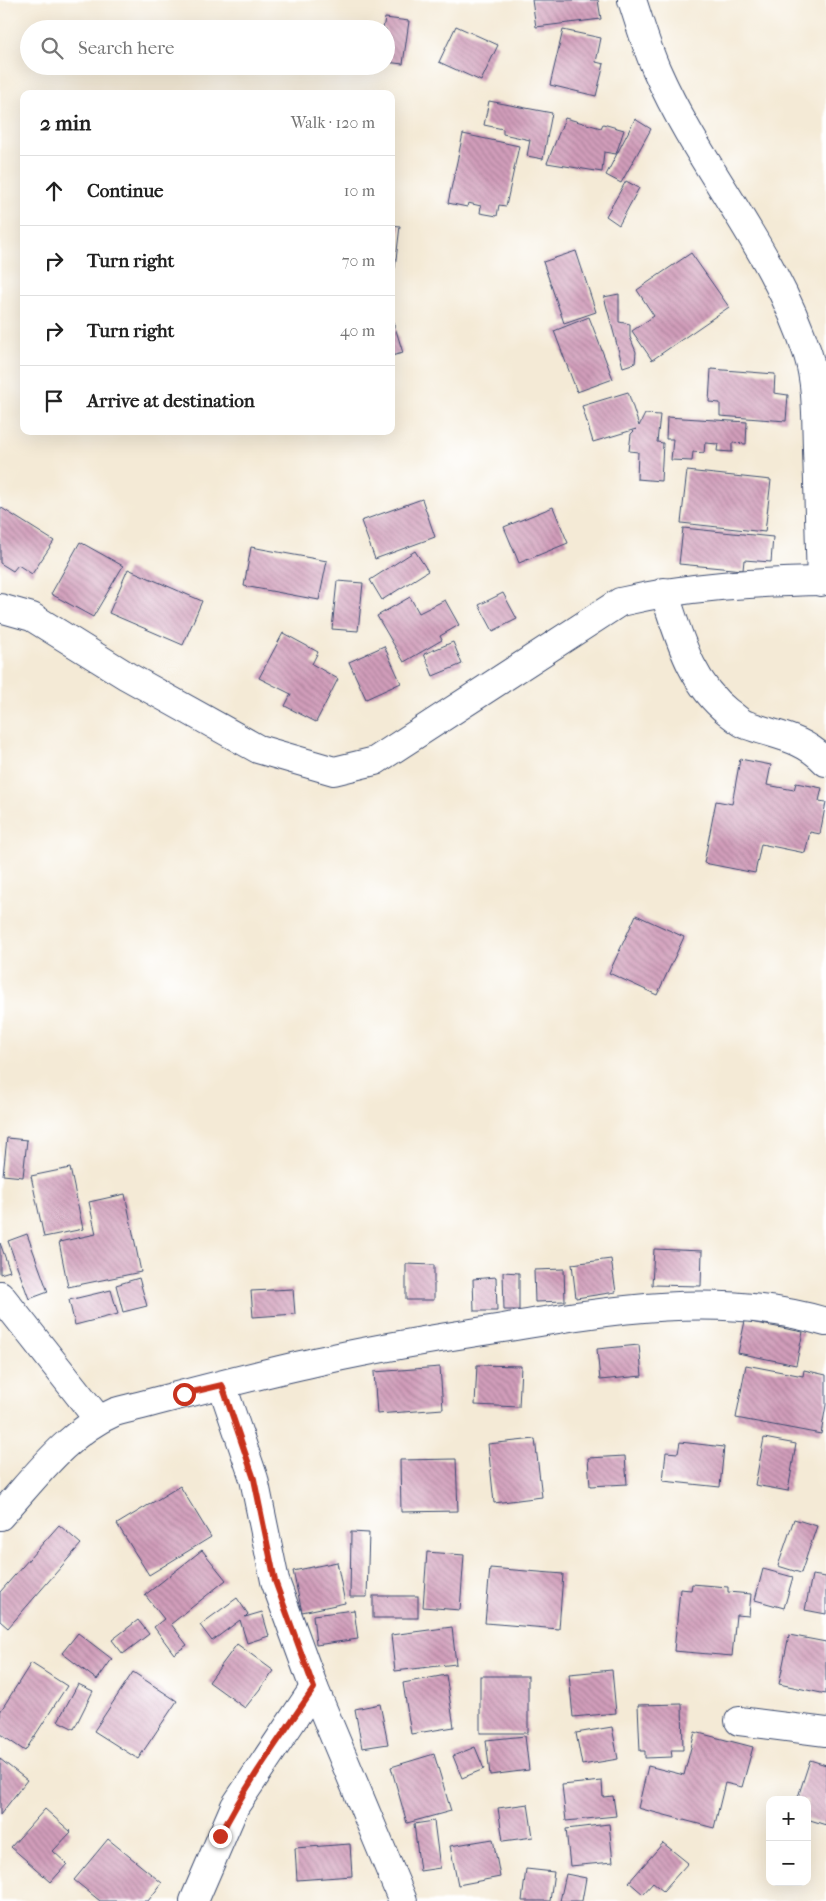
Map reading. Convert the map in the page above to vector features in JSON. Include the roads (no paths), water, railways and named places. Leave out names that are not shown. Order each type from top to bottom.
[{"type":"street","points":[[0,608],[32,617],[127,676],[258,750],[334,771],[374,761],[620,602],[664,592],[719,585],[824,582],[820,393],[808,356],[790,311],[758,248],[693,138],[657,71],[632,0]]},
{"type":"street","points":[[664,592],[691,668],[706,690],[744,724],[801,742],[817,752],[826,762]]},
{"type":"street","points":[[0,1295],[98,1420]]},
{"type":"street","points":[[0,1516],[55,1454],[98,1420],[115,1412],[325,1360],[439,1338],[568,1317],[643,1309],[707,1306],[751,1308],[826,1322]]},
{"type":"street","points":[[222,1385],[254,1479],[275,1581],[314,1688],[403,1901]]},
{"type":"street","points":[[194,1901],[235,1806],[314,1688]]},
{"type":"street","points":[[739,1721],[826,1732]]}]
